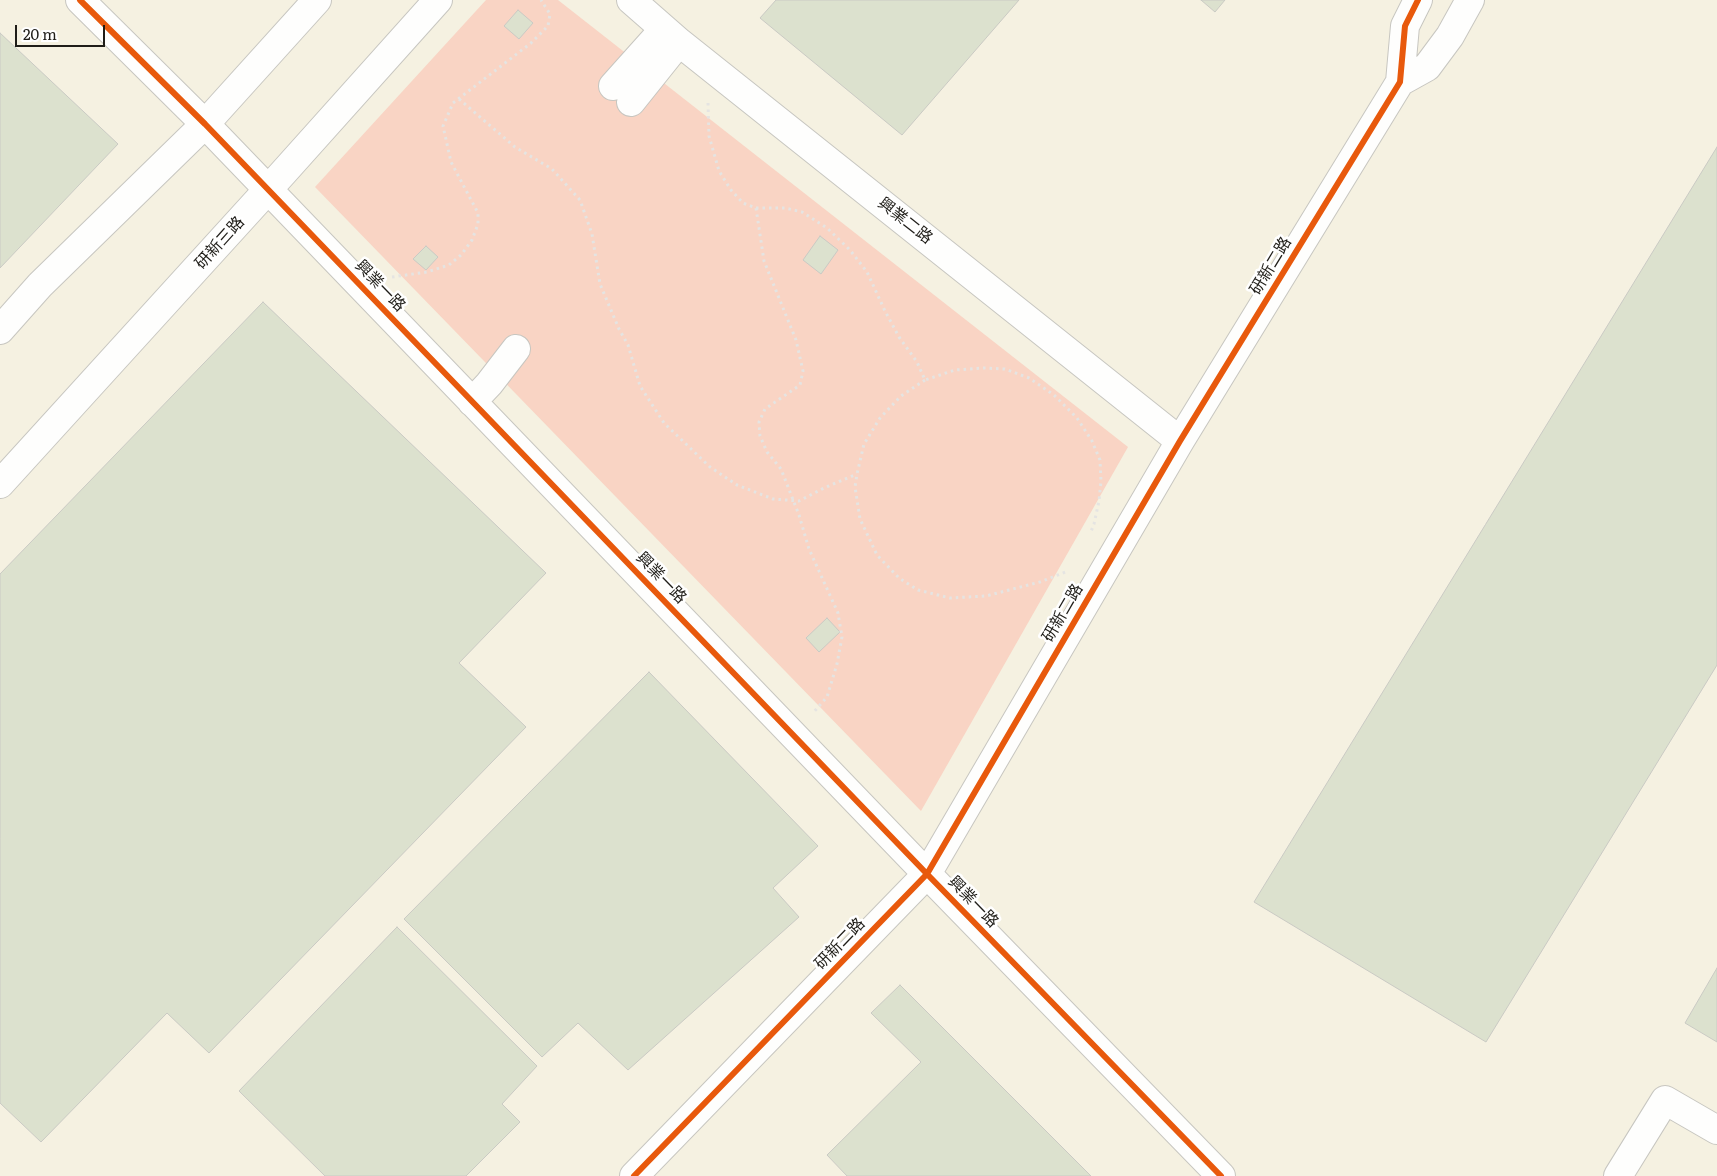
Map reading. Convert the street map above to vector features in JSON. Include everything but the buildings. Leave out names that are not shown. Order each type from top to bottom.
[{"type":"street","name":"興業一路","points":[[80,0],[205,124],[927,874],[1221,1176]]},
{"type":"street","points":[[0,330],[40,285],[205,124],[317,0]]},
{"type":"street","name":"研新三路","points":[[0,484],[438,0]]},
{"type":"street","name":"興業二路","points":[[631,0],[671,35],[1180,441]]},
{"type":"street","name":"研新二路","points":[[634,1176],[927,874],[1180,441],[1400,82],[1405,26],[1418,0]]},
{"type":"street","name":"研新二路","points":[[1400,82],[1427,67],[1450,36],[1470,0]]},
{"type":"street","points":[[622,94],[671,35]]},
{"type":"street","points":[[472,402],[489,384],[516,349]]},
{"type":"street","points":[[1618,1176],[1665,1100],[1717,1130]]},
{"type":"path","points":[[387,281],[392,277],[427,272],[449,265],[461,255],[472,240],[478,224],[478,213],[451,162],[443,126],[453,103],[531,43],[548,26],[550,14],[541,0]]},
{"type":"path","points":[[459,99],[515,147],[552,169],[580,200],[592,234],[600,284],[619,329],[628,345],[640,386],[664,423],[710,467],[737,485],[773,499],[794,501],[799,501],[857,474]]},
{"type":"path","points":[[708,103],[709,136],[719,171],[731,190],[744,203],[756,208],[784,208],[802,212],[827,228],[850,250],[867,272],[885,311],[899,337],[917,362],[925,380]]},
{"type":"path","points":[[756,208],[764,261],[796,340],[803,371],[800,385],[765,409],[759,422],[760,436],[767,452],[781,469],[794,501],[809,549],[838,612],[842,637],[838,664],[826,697],[812,714]]},
{"type":"path","points":[[1068,571],[1040,582],[986,596],[950,598],[918,590],[899,578],[877,555],[860,519],[855,487],[864,444],[880,418],[901,396],[925,380],[955,370],[984,368],[1004,369],[1029,378],[1054,395],[1077,418],[1092,441],[1100,460],[1100,501],[1094,524],[1088,537]]},
{"type":"shaded area","points":[[0,0],[1717,0],[1717,1176],[0,1176]]},
{"type":"shaded area","points":[[486,0],[558,0],[1128,447],[921,811],[315,187]]},
{"type":"cycle path","points":[[80,0],[205,124],[927,874],[1221,1176]]},
{"type":"cycle path","points":[[634,1176],[927,874],[1180,441],[1400,82],[1405,26],[1418,0]]}]
